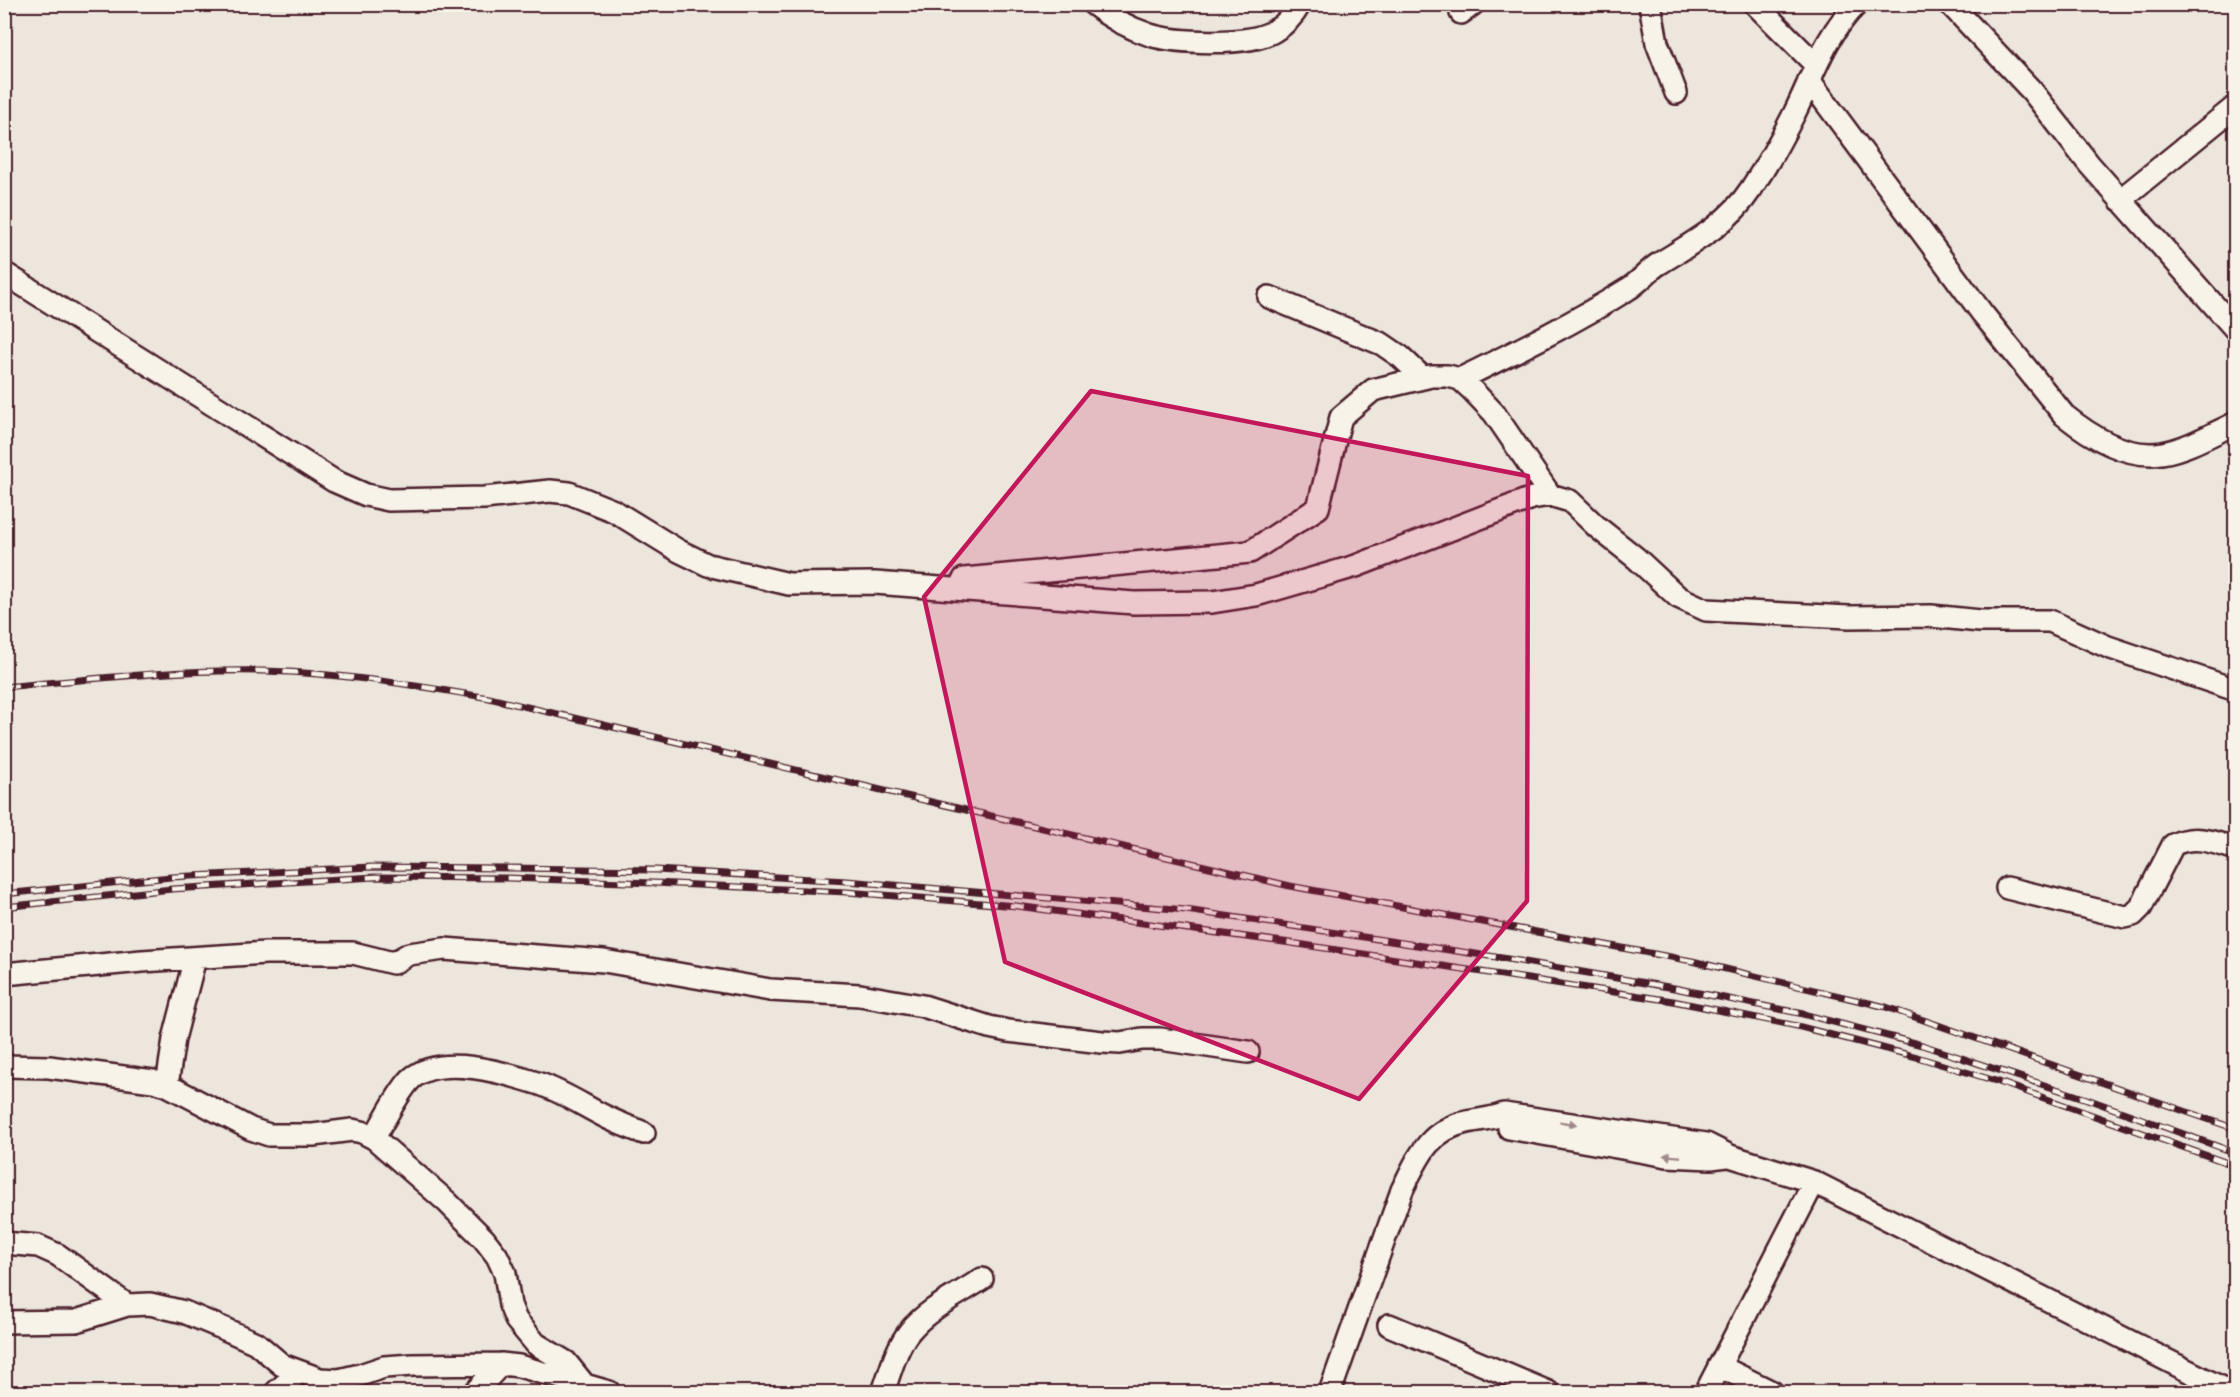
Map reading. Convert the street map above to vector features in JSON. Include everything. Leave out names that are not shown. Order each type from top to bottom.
[{"type":"street","points":[[1093,4],[1112,19],[1152,35],[1196,41],[1241,40],[1263,36],[1285,23],[1295,14],[1300,4]]},
{"type":"street","points":[[1650,4],[1657,43],[1676,93]]},
{"type":"street","points":[[1755,4],[1813,73],[1982,314],[2064,415],[2112,445],[2140,454],[2161,454],[2182,448],[2235,423]]},
{"type":"street","points":[[1460,380],[1571,323],[1631,288],[1657,265],[1708,234],[1749,192],[1795,113],[1832,36],[1857,4]]},
{"type":"street","points":[[1950,4],[2031,92],[2089,164],[2235,330]]},
{"type":"street","points":[[2120,200],[2235,106]]},
{"type":"street","points":[[4,273],[334,481],[366,495],[389,500],[484,498],[550,491],[569,494],[614,511],[679,551],[708,565],[789,584],[875,583],[1134,603],[1212,602],[1257,595],[1356,566],[1532,498],[1550,495],[1570,501],[1678,597],[1706,610],[1849,617],[1930,616],[1980,621],[2050,621],[2108,647],[2235,690]]},
{"type":"street","points":[[1269,297],[1382,344],[1401,357],[1423,378]]},
{"type":"street","points":[[908,585],[1250,552],[1318,508],[1341,417],[1373,390],[1423,378],[1448,376],[1460,380],[1472,390],[1494,413],[1550,495]]},
{"type":"street","points":[[2007,888],[2125,917],[2133,915],[2141,906],[2173,845],[2182,840],[2211,840],[2235,849]]},
{"type":"street","points":[[4,974],[266,953],[353,953],[393,963],[409,954],[444,949],[604,961],[770,990],[860,995],[923,1006],[988,1027],[1008,1031],[1120,1043],[1160,1039],[1248,1053]]},
{"type":"street","points":[[166,1085],[174,1039],[195,958]]},
{"type":"street","points":[[4,1066],[49,1067],[133,1077],[166,1085],[251,1129],[269,1135],[313,1135],[352,1130],[374,1138],[462,1215],[484,1239],[497,1256],[505,1273],[512,1311],[516,1320],[536,1344],[566,1362],[583,1383]]},
{"type":"street","points":[[374,1138],[410,1080],[433,1066],[453,1066],[494,1072],[541,1084],[644,1134]]},
{"type":"street","points":[[1330,1392],[1402,1190],[1417,1159],[1431,1140],[1452,1127],[1467,1122],[1490,1119],[1504,1128],[1667,1156],[1711,1158],[1730,1156],[1814,1182],[2230,1392]]},
{"type":"street","points":[[1706,1392],[1814,1182]]},
{"type":"street","points":[[4,1243],[38,1246],[58,1255],[127,1305]]},
{"type":"street","points":[[883,1392],[900,1348],[909,1332],[927,1315],[982,1280]]},
{"type":"street","points":[[4,1322],[76,1321],[127,1305],[150,1304],[184,1312],[256,1344],[282,1365],[320,1379],[339,1380],[360,1376],[384,1367],[501,1364],[519,1366],[609,1392]]},
{"type":"street","points":[[1389,1325],[1538,1390]]},
{"type":"street","points":[[476,1392],[501,1364]]},
{"type":"street","points":[[1719,1366],[1772,1392]]},
{"type":"street","points":[[276,1392],[299,1372]]},
{"type":"highlighted area","points":[[1091,391],[1528,476],[1527,901],[1359,1099],[1005,962],[924,597]]},
{"type":"railway","points":[[4,687],[166,673],[263,671],[377,680],[489,698],[1290,886],[1692,961],[1886,1007],[2236,1129]]},
{"type":"railway","points":[[4,894],[171,877],[372,867],[509,868],[656,870],[847,881],[1186,910],[1502,958],[1674,988],[1799,1013],[1922,1045],[2087,1099],[2236,1153]]},
{"type":"railway","points":[[4,907],[172,889],[375,877],[507,878],[654,883],[847,892],[1017,906],[1291,943],[1673,1001],[1797,1026],[1917,1057],[1999,1082],[2236,1166]]}]
